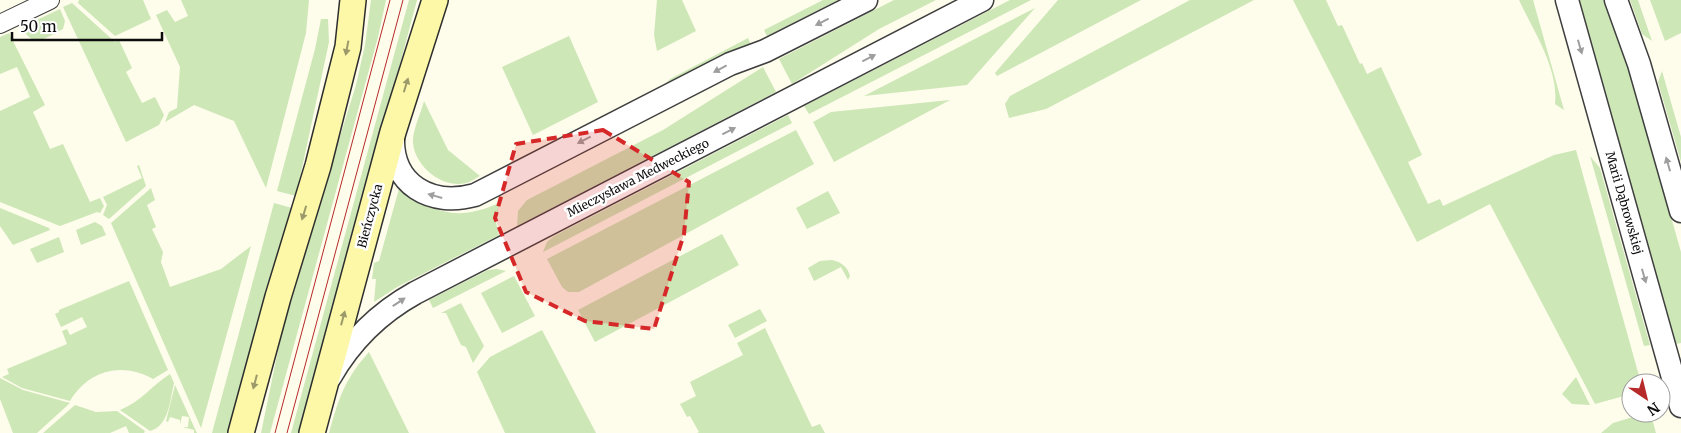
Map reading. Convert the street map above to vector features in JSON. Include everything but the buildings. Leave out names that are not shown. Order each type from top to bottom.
[{"type":"main road","points":[[241,433],[278,297],[318,166],[348,47],[353,0]]},
{"type":"main road","name":"Bieńczycka","points":[[312,433],[393,132],[434,0]]},
{"type":"street","points":[[0,24],[50,0]]},
{"type":"street","points":[[393,132],[393,155],[405,178],[432,196],[443,199],[466,197],[484,191],[730,64],[765,51],[866,0]]},
{"type":"street","points":[[943,20],[964,0]]},
{"type":"street","name":"Mieczysława Medweckiego","points":[[323,392],[337,366],[360,336],[384,313],[404,299],[982,0]]},
{"type":"street","name":"Marii Dąbrowskiej","points":[[1566,0],[1680,397]]},
{"type":"street","points":[[1616,0],[1643,78],[1681,210]]},
{"type":"highlighted area","points":[[603,130],[689,182],[684,234],[654,329],[585,321],[526,292],[495,218],[516,144]]},
{"type":"green space","points":[[79,0],[143,0],[151,19],[115,36],[78,3]]},
{"type":"green space","points":[[181,0],[309,0],[306,33],[266,188],[234,121],[194,105],[165,122],[169,112],[177,108],[180,67],[156,15],[167,10],[175,22],[188,16]]},
{"type":"green space","points":[[371,0],[386,0],[378,37],[270,433],[261,433],[287,307],[356,85],[365,45]]},
{"type":"green space","points":[[409,0],[417,0],[302,433],[291,433]]},
{"type":"green space","points":[[657,0],[682,0],[696,31],[657,51],[654,35]]},
{"type":"green space","points":[[823,0],[838,0],[767,36],[764,30]]},
{"type":"green space","points":[[894,0],[936,0],[879,29],[792,84],[779,59]]},
{"type":"green space","points":[[1010,0],[1031,0],[809,114],[804,106]]},
{"type":"green space","points":[[1058,0],[1141,0],[997,76],[995,73]]},
{"type":"green space","points":[[1190,0],[1254,0],[1046,109],[1009,118],[1005,104],[1010,96]]},
{"type":"green space","points":[[1293,0],[1326,0],[1338,26],[1342,25],[1360,64],[1362,63],[1367,74],[1381,67],[1422,155],[1408,162],[1428,204],[1440,199],[1443,206],[1554,155],[1576,150],[1638,373],[1621,373],[1621,397],[1595,404],[1490,204],[1417,242]]},
{"type":"green space","points":[[1519,0],[1533,0],[1564,110],[1555,104],[1553,77],[1549,64]]},
{"type":"green space","points":[[1578,0],[1605,0],[1630,72],[1681,252],[1681,343],[1675,344]]},
{"type":"green space","points":[[1630,0],[1638,0],[1652,41],[1642,34]]},
{"type":"green space","points":[[1650,0],[1681,0],[1681,33],[1665,41]]},
{"type":"green space","points":[[72,3],[115,42],[119,40],[132,68],[126,72],[142,103],[155,97],[164,115],[159,125],[126,142],[63,7]]},
{"type":"green space","points":[[1035,8],[967,85],[864,96]]},
{"type":"green space","points":[[60,9],[65,21],[63,29],[40,40],[35,40],[26,34],[22,27]]},
{"type":"green space","points":[[321,19],[328,19],[329,42],[296,196],[277,191],[315,49]]},
{"type":"green space","points":[[9,33],[45,105],[33,112],[50,149],[63,144],[90,202],[100,198],[104,206],[100,213],[97,212],[60,226],[0,202],[0,111],[30,97],[17,67],[0,74],[0,37]]},
{"type":"green space","points":[[569,36],[598,102],[533,135],[502,67]]},
{"type":"green space","points":[[748,38],[751,45],[657,93],[670,79]]},
{"type":"green space","points":[[763,67],[776,92],[517,226],[518,211],[527,200],[663,130]]},
{"type":"green space","points":[[1662,71],[1681,137],[1681,162],[1658,82]]},
{"type":"green space","points":[[950,100],[834,162],[813,122],[831,112]]},
{"type":"green space","points":[[424,101],[448,150],[480,176],[468,182],[448,183],[431,174],[424,167],[415,152],[413,138]]},
{"type":"green space","points":[[788,115],[792,123],[543,252],[547,242],[554,236]]},
{"type":"green space","points":[[796,130],[814,164],[579,292],[568,292],[562,287],[547,259]]},
{"type":"green space","points":[[1590,156],[1600,168],[1650,345],[1644,346]]},
{"type":"green space","points":[[139,165],[146,186],[109,219],[103,215],[107,205],[103,197],[142,178],[137,166]]},
{"type":"green space","points":[[400,185],[423,203],[446,212],[471,212],[499,203],[496,222],[499,235],[397,287],[374,302],[376,279],[372,279],[374,263],[379,261]]},
{"type":"green space","points":[[151,188],[155,200],[147,205],[156,227],[152,229],[163,252],[161,262],[170,287],[221,269],[251,246],[201,428],[111,223]]},
{"type":"green space","points":[[828,191],[840,213],[807,229],[796,208]]},
{"type":"green space","points":[[274,203],[292,208],[228,433],[212,433]]},
{"type":"green space","points":[[0,208],[50,230],[13,245],[0,226]]},
{"type":"green space","points":[[95,222],[102,226],[106,235],[81,245],[76,230]]},
{"type":"green space","points":[[722,234],[739,265],[595,342],[578,310]]},
{"type":"green space","points":[[59,237],[64,252],[37,263],[30,249]]},
{"type":"green space","points":[[832,260],[846,268],[850,276],[848,280],[841,267],[814,281],[808,268],[820,261]]},
{"type":"green space","points":[[488,270],[506,271],[433,308],[429,300]]},
{"type":"green space","points":[[514,276],[535,316],[502,333],[481,293]]},
{"type":"green space","points":[[129,281],[168,370],[153,379],[129,371],[117,370],[106,372],[86,382],[70,401],[22,388],[2,377],[9,374],[7,369],[67,344],[62,331],[67,329],[70,335],[87,327],[82,317],[61,327],[55,314],[59,310]]},
{"type":"green space","points":[[461,303],[484,346],[473,363],[466,347],[461,345],[446,313],[441,313]]},
{"type":"green space","points":[[760,309],[767,321],[735,338],[728,325]]},
{"type":"green space","points":[[765,328],[812,427],[820,424],[825,433],[697,433],[699,432],[690,416],[687,417],[680,404],[696,396],[690,382],[743,355],[737,343]]},
{"type":"green space","points":[[542,330],[596,433],[505,433],[477,372],[490,357]]},
{"type":"green space","points":[[369,352],[409,433],[329,433],[343,390]]},
{"type":"green space","points":[[170,374],[174,383],[168,412],[161,424],[156,428],[150,431],[120,410],[134,403]]},
{"type":"green space","points":[[1576,377],[1590,405],[1572,404],[1562,394]]},
{"type":"green space","points":[[0,378],[23,390],[70,403],[37,433],[13,433],[0,399]]},
{"type":"green space","points":[[175,385],[197,433],[194,433],[194,430],[183,427],[188,427],[189,417],[182,416],[180,425],[180,420],[170,417],[168,422],[166,421]]},
{"type":"green space","points":[[75,405],[96,412],[117,411],[145,431],[144,433],[129,433],[126,426],[110,433],[43,433]]},
{"type":"green space","points":[[1621,421],[1621,423],[1653,423],[1656,433],[1601,433],[1613,423]]},
{"type":"tram line","points":[[275,433],[390,0]]},
{"type":"tram line","points":[[287,433],[403,0]]}]
